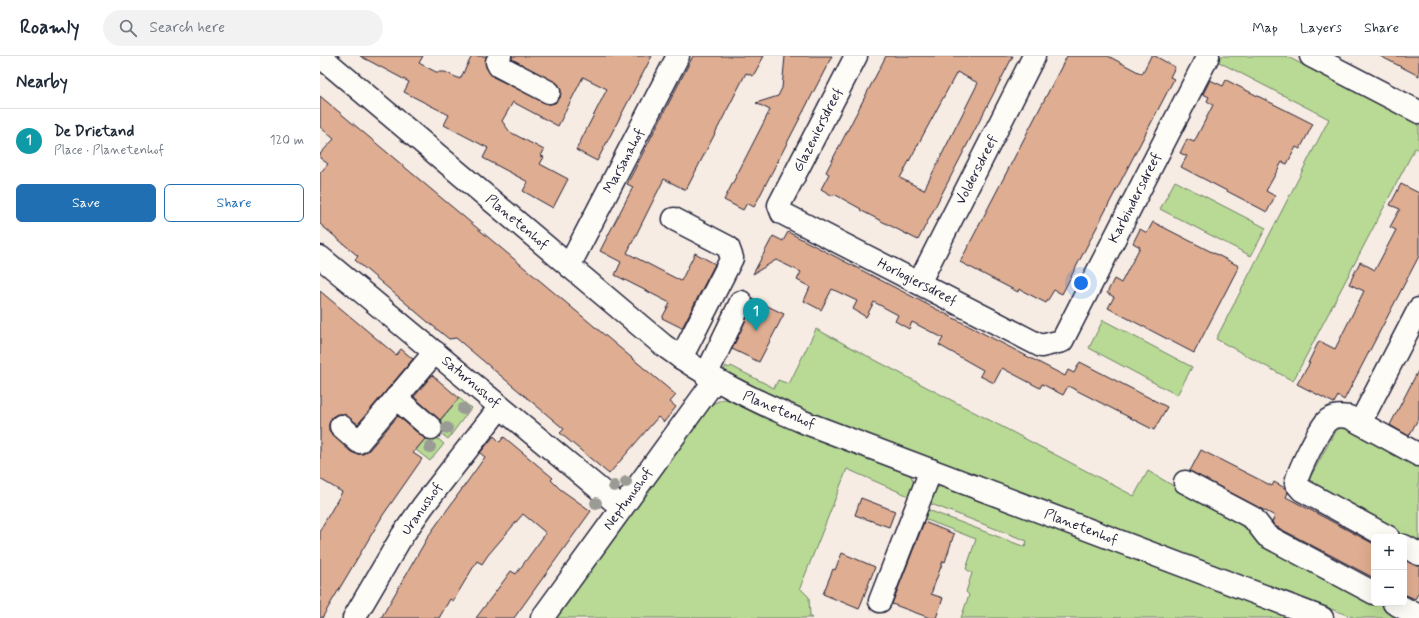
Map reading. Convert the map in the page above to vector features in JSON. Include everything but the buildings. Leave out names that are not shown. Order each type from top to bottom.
[{"type":"street","name":"Planetenhof","points":[[320,56],[569,266],[681,358],[738,393],[806,423],[1322,618]]},
{"type":"street","points":[[500,56],[497,62],[499,66],[549,92]]},
{"type":"street","name":"Marsanahof","points":[[569,266],[678,56]]},
{"type":"street","name":"Glazeniersdreef","points":[[779,205],[856,56]]},
{"type":"street","name":"Voldersdreef","points":[[919,283],[1034,56]]},
{"type":"street","name":"Karbindersdreef","points":[[1062,341],[1208,56]]},
{"type":"street","points":[[1311,56],[1419,112]]},
{"type":"street","name":"Horlogiersdreef","points":[[779,205],[782,213],[1041,346],[1062,341]]},
{"type":"street","points":[[674,219],[728,247],[732,258],[681,358]]},
{"type":"street","name":"Saturnushof","points":[[320,257],[621,507]]},
{"type":"street","name":"Neptunushof","points":[[542,618],[711,377],[741,302]]},
{"type":"street","points":[[1360,423],[1419,309]]},
{"type":"street","points":[[341,426],[359,442],[435,352]]},
{"type":"street","points":[[396,398],[431,428]]},
{"type":"street","name":"Uranushof","points":[[354,618],[402,536],[500,407]]},
{"type":"street","points":[[1383,534],[1302,490],[1296,483],[1298,473],[1327,422],[1338,416],[1349,417],[1419,455]]},
{"type":"street","points":[[880,601],[931,470]]},
{"type":"street","points":[[1185,482],[1253,518],[1267,536],[1371,591]]},
{"type":"street","points":[[1407,548],[1419,554]]},
{"type":"street","points":[[1400,606],[1419,616]]},
{"type":"green space","points":[[1217,56],[1286,56],[1419,125],[1419,150],[1415,148],[1293,381],[1216,339],[1329,119],[1215,60]]},
{"type":"green space","points":[[1175,181],[1266,228],[1251,256],[1160,209]]},
{"type":"green space","points":[[1103,320],[1192,367],[1177,395],[1089,348]]},
{"type":"green space","points":[[816,329],[1134,496],[1148,471],[1371,601],[1371,606],[1391,606],[1414,618],[1355,618],[876,439],[782,401],[723,372],[726,366],[729,368],[731,366],[774,388],[778,380],[789,384]]},
{"type":"green space","points":[[459,398],[471,408],[448,439],[434,428]]},
{"type":"green space","points":[[723,399],[728,399],[769,420],[908,473],[914,484],[911,497],[847,469],[800,588],[809,597],[810,617],[812,618],[555,618],[708,406]]},
{"type":"green space","points":[[1342,426],[1419,463],[1419,545],[1407,539],[1407,534],[1398,534],[1313,490],[1309,484],[1310,478],[1334,433]]},
{"type":"green space","points":[[430,432],[444,444],[430,461],[416,450]]},
{"type":"green space","points":[[944,486],[1294,618],[961,618],[969,595],[966,592],[972,573],[966,569],[976,539],[919,517],[923,508],[1025,547],[1027,541],[926,502],[935,489]]},
{"type":"place","name":"De Drietand","points":[[756,331]]}]
